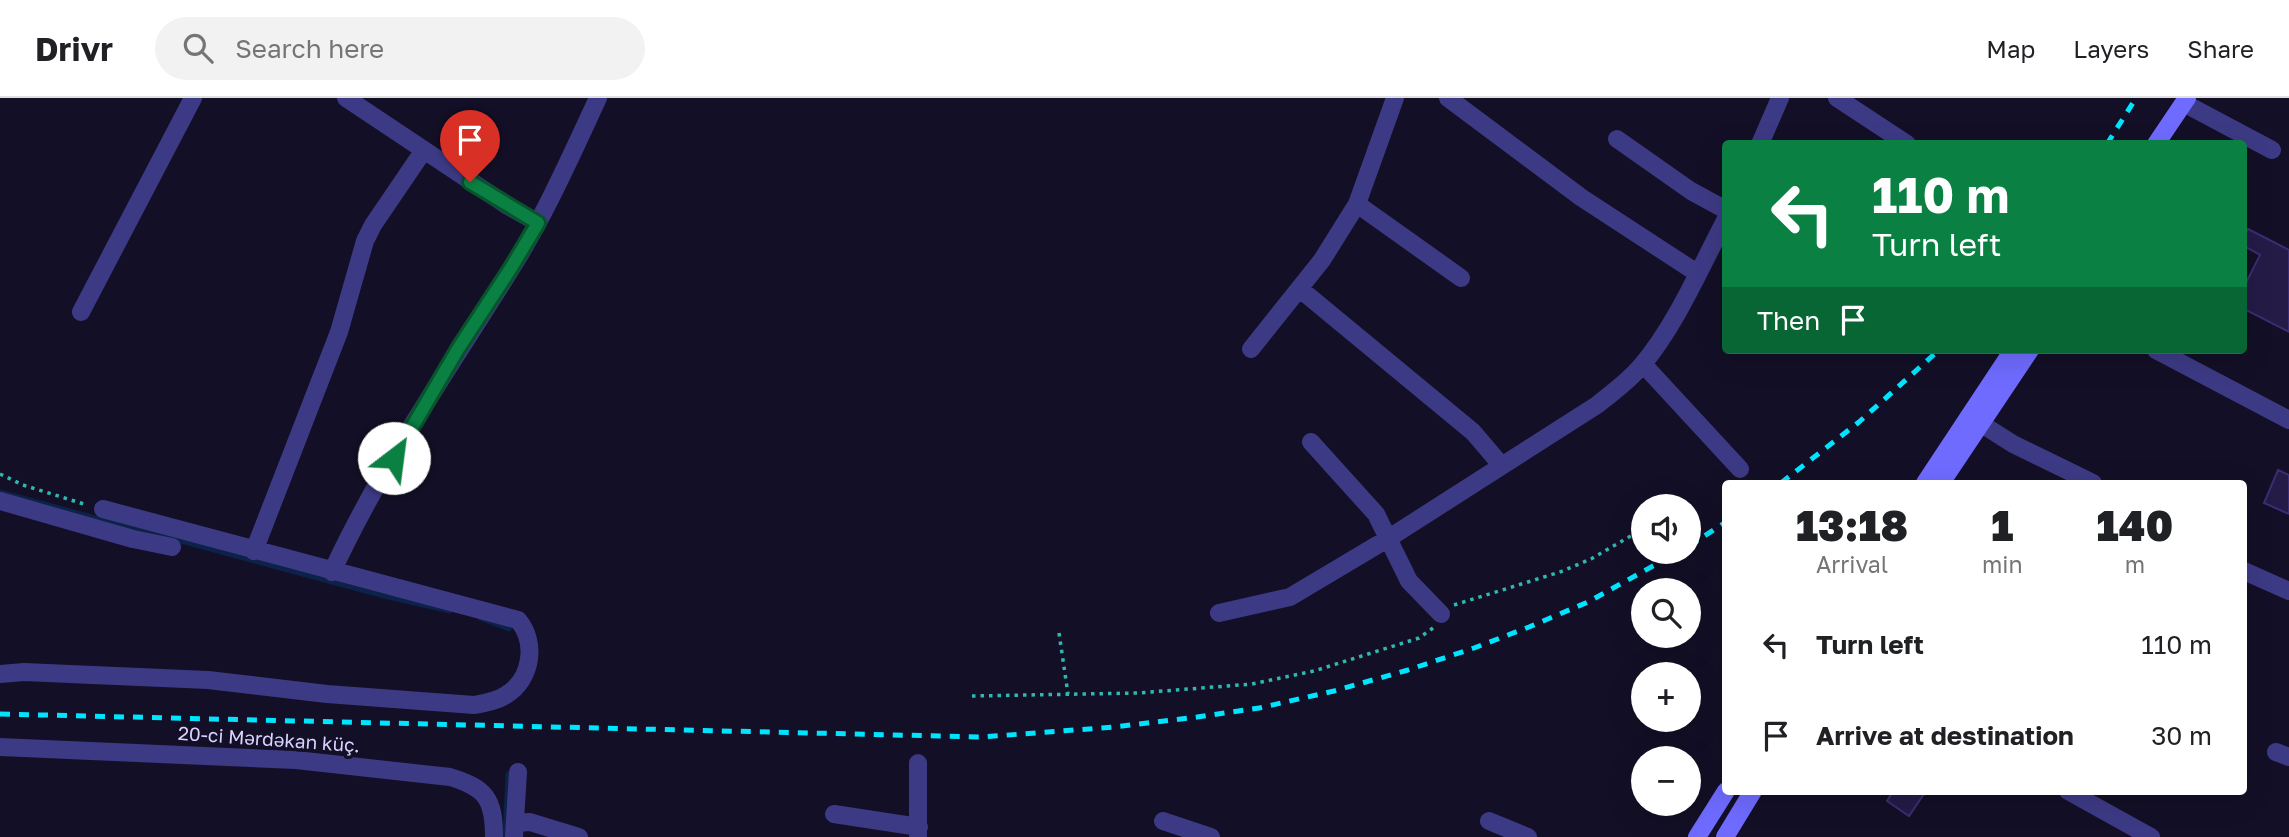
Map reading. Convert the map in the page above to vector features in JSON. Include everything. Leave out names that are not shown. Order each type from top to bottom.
[{"type":"main road","points":[[2160,140],[2194,101]]},
{"type":"main road","points":[[2171,140],[2194,101]]},
{"type":"main road","points":[[1943,480],[2011,354]]},
{"type":"main road","points":[[1927,480],[2026,354]]},
{"type":"main road","points":[[1697,837],[1723,795]]},
{"type":"main road","points":[[1725,837],[1751,795]]},
{"type":"street","points":[[81,312],[193,98]]},
{"type":"street","points":[[346,98],[508,206],[538,223]]},
{"type":"street","points":[[332,572],[355,524],[458,349],[538,223],[598,98]]},
{"type":"street","points":[[1251,349],[1322,260],[1357,204],[1395,98]]},
{"type":"street","points":[[1448,98],[1582,198],[1698,273]]},
{"type":"street","points":[[1762,140],[1780,98]]},
{"type":"street","points":[[1837,98],[1901,140]]},
{"type":"street","points":[[2194,101],[2272,150]]},
{"type":"street","points":[[1617,139],[1691,191],[1722,208]]},
{"type":"street","points":[[254,551],[339,332],[365,241],[424,150]]},
{"type":"street","points":[[1357,204],[1461,278]]},
{"type":"street","points":[[1219,612],[1290,597],[1389,538],[1597,405],[1643,365],[1684,300],[1722,227]]},
{"type":"street","points":[[1300,289],[1473,432],[1502,466]]},
{"type":"street","points":[[2164,354],[2289,420]]},
{"type":"street","points":[[1643,365],[1740,469]]},
{"type":"street","points":[[1975,419],[2013,444],[2087,480]]},
{"type":"street","points":[[1311,442],[1376,514],[1409,581],[1441,614]]},
{"type":"street","points":[[0,501],[133,539],[172,547]]},
{"type":"street","points":[[0,674],[208,680],[327,694],[474,705],[506,696],[520,682],[525,672],[530,643],[518,620],[103,509]]},
{"type":"street","points":[[2247,572],[2289,591]]},
{"type":"street","name":"20-ci Mərdəkan küç.","points":[[0,747],[296,760],[450,776],[481,790],[488,799],[492,809],[494,837]]},
{"type":"street","points":[[834,814],[918,832],[918,762]]},
{"type":"street","points":[[515,830],[518,772]]},
{"type":"street","points":[[2078,795],[2151,837]]},
{"type":"street","points":[[1163,821],[1211,837]]},
{"type":"street","points":[[1489,821],[1528,837]]},
{"type":"street","points":[[515,830],[530,822],[579,837]]},
{"type":"path","points":[[0,474],[73,502],[103,509]]},
{"type":"path","points":[[972,696],[1138,693],[1240,685],[1314,671],[1419,638],[1429,632],[1441,614],[1461,602],[1560,572],[1591,559],[1631,536]]},
{"type":"path","points":[[1059,633],[1068,694]]},
{"type":"building","points":[[2248,229],[2289,250],[2289,332],[2247,311],[2247,281],[2260,255],[2247,248]]},
{"type":"building","points":[[2278,470],[2289,475],[2289,514],[2264,503]]},
{"type":"building","points":[[1891,795],[1923,795],[1909,816],[1887,801]]},
{"type":"waterway","points":[[0,492],[384,596],[450,611]]},
{"type":"waterway","points":[[480,618],[509,629]]},
{"type":"waterway","points":[[505,837],[508,774]]},
{"type":"railway","points":[[2110,140],[2136,98]]},
{"type":"railway","points":[[1785,480],[1859,422],[1935,354]]},
{"type":"railway","points":[[1701,538],[1722,525]]},
{"type":"railway","points":[[0,714],[982,737],[1114,727],[1259,708],[1408,670],[1474,648],[1588,602],[1657,564]]},
{"type":"route","points":[[394,458],[458,349],[538,223],[470,182]]}]
